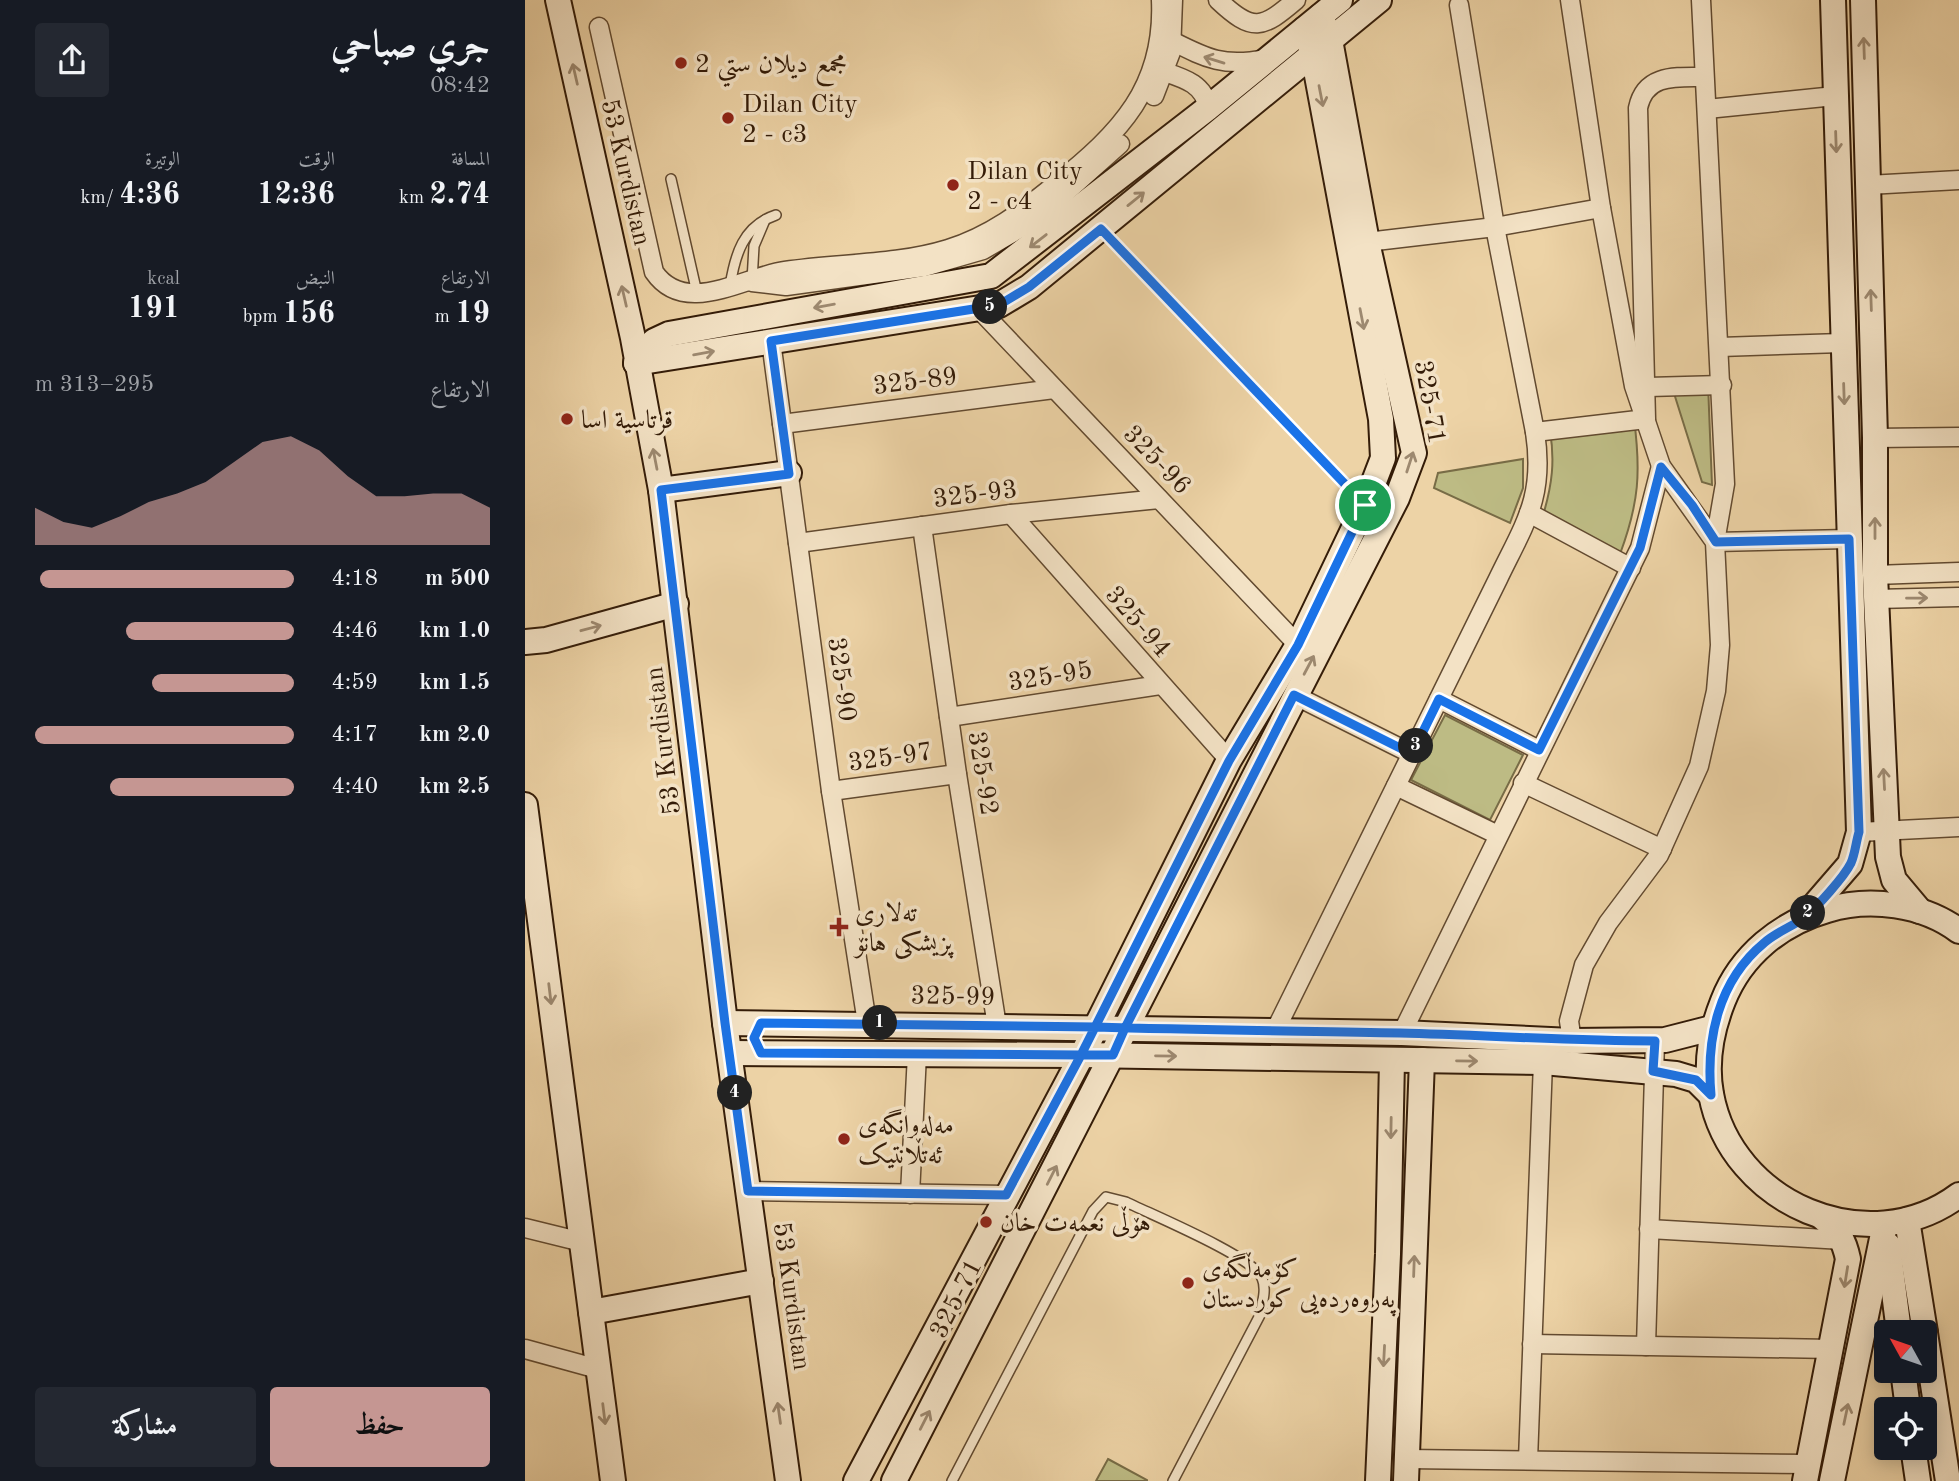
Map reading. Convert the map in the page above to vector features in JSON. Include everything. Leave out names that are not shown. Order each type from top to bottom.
[{"type":"street","name":"53 Kurdistan","points":[[558,0],[661,490],[725,1023],[788,1481]]},
{"type":"street","points":[[1161,0],[1167,38]]},
{"type":"street","points":[[599,27],[653,272],[671,290],[697,293],[752,282],[782,271],[920,256],[977,238],[1028,208],[1111,145],[1159,70],[1173,0]]},
{"type":"street","points":[[1218,0],[1238,18],[1250,23],[1275,19],[1289,3]]},
{"type":"street","points":[[636,363],[654,341],[669,334],[991,276],[1208,108],[1340,0]]},
{"type":"street","points":[[636,363],[999,305],[1029,287],[1379,0]]},
{"type":"street","points":[[1570,0],[1601,208],[1634,386],[1661,467],[1692,505],[1716,542]]},
{"type":"street","points":[[1572,1041],[1569,1021],[1584,965],[1608,923],[1662,849],[1699,766],[1716,691],[1720,645],[1716,542],[1725,484],[1701,0]]},
{"type":"street","points":[[1833,0],[1859,832],[1850,864],[1805,916],[1763,943],[1731,982],[1712,1028],[1708,1061],[1711,1095],[1725,1136],[1749,1172],[1783,1200],[1823,1218],[1843,1223],[1896,1222],[1955,1203]]},
{"type":"street","points":[[1863,0],[1875,438],[1875,587],[1887,830],[1894,880],[1920,911]]},
{"type":"street","points":[[1275,1031],[1529,513],[1540,465],[1495,227],[1458,5]]},
{"type":"street","name":"325-71","points":[[894,1481],[1397,498],[1414,453],[1322,47],[1313,23]]},
{"type":"street","points":[[1167,38],[1213,61],[1228,64],[1272,57]]},
{"type":"street","name":"325-71","points":[[856,1481],[1096,1027],[1229,761],[1298,645],[1365,505],[1383,458],[1381,419],[1322,47]]},
{"type":"street","points":[[1159,70],[1197,85],[1207,100],[1208,108]]},
{"type":"street","points":[[1646,419],[1648,387],[1640,98],[1651,83],[1662,78],[1704,77]]},
{"type":"street","points":[[1707,109],[1835,96]]},
{"type":"street","points":[[1868,185],[1959,180]]},
{"type":"street","points":[[1367,242],[1495,227],[1601,208]]},
{"type":"street","name":"325-96","points":[[979,309],[1298,645]]},
{"type":"street","name":"325-90","points":[[771,341],[831,791],[867,1023]]},
{"type":"street","points":[[1720,346],[1842,342]]},
{"type":"street","points":[[1648,387],[1722,385]]},
{"type":"street","name":"325-89","points":[[782,424],[1054,388]]},
{"type":"street","points":[[1535,432],[1646,419]]},
{"type":"street","points":[[1875,438],[1959,437]]},
{"type":"street","points":[[1402,1033],[1539,750],[1631,568],[1640,548],[1661,467]]},
{"type":"street","points":[[661,490],[789,474]]},
{"type":"street","name":"325-93","points":[[798,543],[1011,514],[1159,499]]},
{"type":"street","points":[[1529,513],[1631,568]]},
{"type":"street","name":"325-94","points":[[1011,514],[1229,761]]},
{"type":"street","name":"325-92","points":[[922,526],[957,774],[997,1026]]},
{"type":"street","points":[[1716,542],[1849,539]]},
{"type":"street","points":[[1875,587],[1959,572]]},
{"type":"street","points":[[1875,587],[1959,597]]},
{"type":"street","points":[[525,642],[546,640],[676,604]]},
{"type":"street","name":"325-95","points":[[949,717],[1160,685]]},
{"type":"street","points":[[1294,695],[1412,754]]},
{"type":"street","points":[[1439,699],[1539,750]]},
{"type":"street","name":"325-97","points":[[831,791],[957,774]]},
{"type":"street","points":[[1523,783],[1662,849]]},
{"type":"street","points":[[1396,786],[1498,835]]},
{"type":"street","points":[[525,807],[532,908],[582,1242],[613,1481]]},
{"type":"street","points":[[1859,832],[1959,827]]},
{"type":"street","points":[[1805,916],[1843,905],[1881,903],[1920,911],[1959,931]]},
{"type":"street","name":"325-99","points":[[725,1023],[1402,1033],[1572,1041],[1655,1041],[1712,1028]]},
{"type":"street","points":[[761,1023],[754,1038],[761,1053]]},
{"type":"street","points":[[1646,1346],[1655,1041]]},
{"type":"street","points":[[730,1053],[1113,1055],[1543,1062],[1653,1071],[1696,1080],[1711,1095]]},
{"type":"street","points":[[910,1194],[917,1054]]},
{"type":"street","points":[[1378,1481],[1388,1254],[1392,1060]]},
{"type":"street","points":[[1422,1060],[1407,1470],[1528,1460],[1807,1473],[1848,1259],[1843,1240],[1836,1228],[1823,1218]]},
{"type":"street","points":[[1528,1460],[1543,1062]]},
{"type":"street","points":[[748,1191],[1006,1195]]},
{"type":"street","points":[[1896,1222],[1899,1320]]},
{"type":"street","points":[[1896,1222],[1922,1320]]},
{"type":"street","points":[[1832,1481],[1896,1222]]},
{"type":"street","points":[[525,1227],[582,1242]]},
{"type":"street","points":[[1649,1229],[1843,1240]]},
{"type":"street","points":[[591,1312],[761,1281]]},
{"type":"street","points":[[1532,1344],[1832,1349]]},
{"type":"street","points":[[525,1349],[598,1369]]},
{"type":"street","points":[[1933,1383],[1948,1481]]},
{"type":"street","points":[[1915,1460],[1918,1481]]},
{"type":"lane","points":[[671,179],[697,293]]},
{"type":"lane","points":[[730,286],[734,262],[749,231],[771,217],[754,246],[752,282]]},
{"type":"lane","points":[[1101,229],[1365,505]]},
{"type":"lane","points":[[952,1481],[1093,1211],[1106,1197],[1126,1202],[1247,1261],[1262,1277],[1264,1295],[1260,1315],[1173,1481]]},
{"type":"shaded area","points":[[1708,384],[1712,485],[1702,482],[1672,387]]},
{"type":"shaded area","points":[[1634,419],[1637,487],[1620,554],[1544,512],[1552,472],[1550,431]]},
{"type":"shaded area","points":[[1523,459],[1523,488],[1510,523],[1434,488],[1438,473]]},
{"type":"shaded area","points":[[1445,715],[1523,755],[1490,820],[1411,780]]},
{"type":"shaded area","points":[[1108,1459],[1147,1480],[1147,1481],[1096,1481]]},
{"type":"place","name":"مجمع ديلان ستي 2","points":[[681,63]]},
{"type":"place","name":"Dilan City 2 - c3","points":[[728,118]]},
{"type":"place","name":"Dilan City 2 - c4","points":[[953,185]]},
{"type":"place","name":"قرتاسیة اسا","points":[[567,419]]},
{"type":"place","name":"تەلاری پزیشکی هانۆ","points":[[839,927]]},
{"type":"place","name":"مەلەوانگەی ئەتڵانتیک","points":[[844,1139]]},
{"type":"place","name":"هۆڵی نعمەت خان","points":[[986,1222]]},
{"type":"place","name":"كۆمەڵگەی پەروەردەیی كوردستان","points":[[1188,1283]]},
{"type":"route","points":[[1365,505],[1101,229],[1029,287],[999,305],[771,341],[789,474],[661,490],[725,1023],[748,1191],[1006,1195],[1081,1055],[1113,1055],[1125,1028],[1294,695],[1412,754],[1439,699],[1539,750],[1640,548],[1661,467],[1692,505],[1716,542],[1849,539],[1859,832],[1850,864],[1832,886],[1805,916],[1763,943],[1731,982],[1712,1028],[1708,1061],[1711,1095],[1696,1080],[1653,1071],[1655,1041],[1572,1041],[1402,1033],[1275,1031],[1125,1028],[1096,1027],[997,1026],[867,1023],[761,1023],[754,1038],[757,1049],[761,1053],[1081,1055],[1096,1027],[1198,827],[1229,761],[1298,645],[1365,505]]}]
